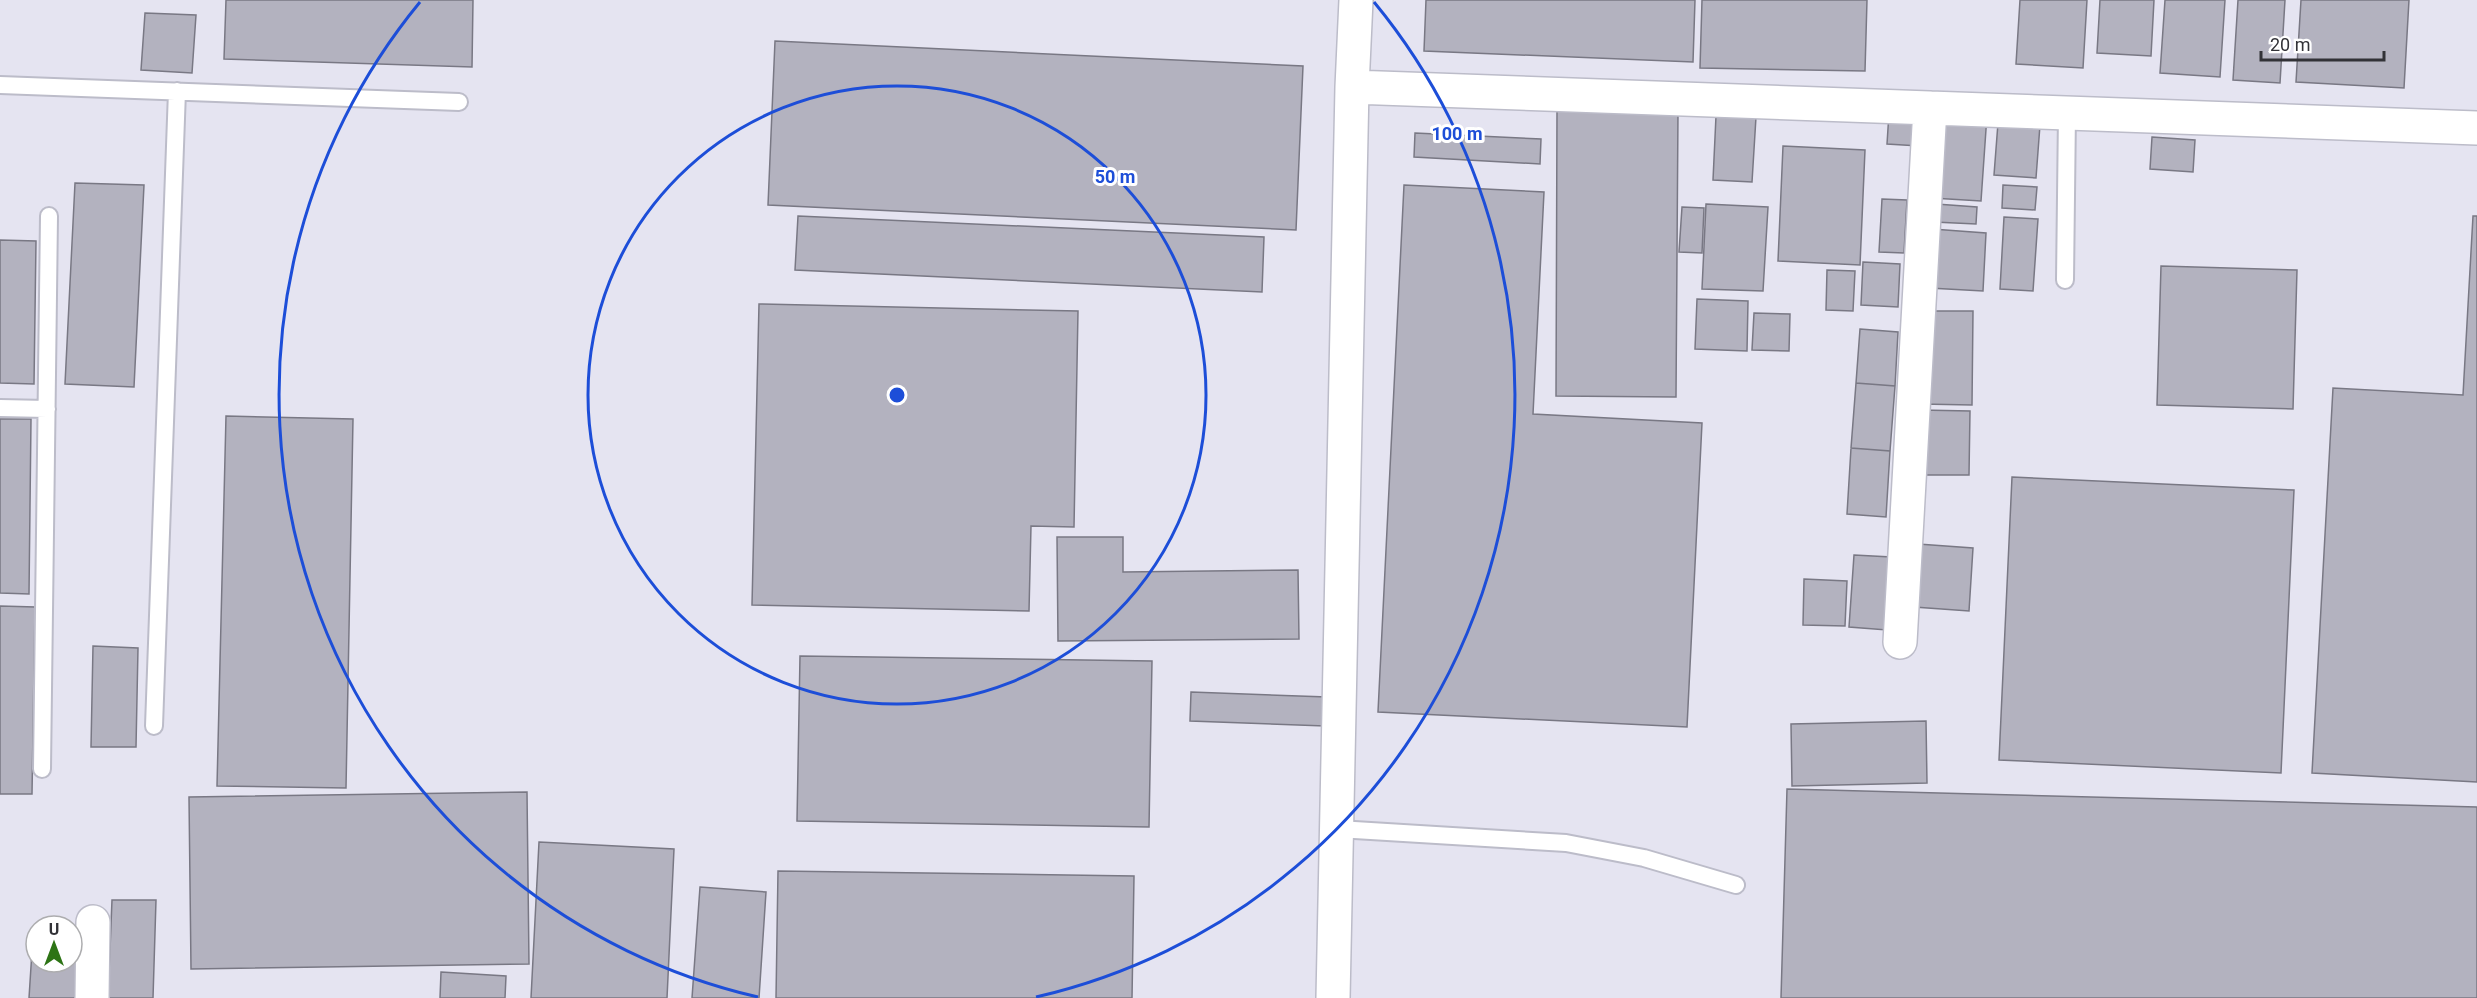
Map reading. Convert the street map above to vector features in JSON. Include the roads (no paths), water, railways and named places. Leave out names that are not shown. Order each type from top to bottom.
[{"type":"street","points":[[1333,998],[1352,87],[1356,0]]},
{"type":"street","points":[[1352,87],[2477,128]]},
{"type":"street","points":[[1900,642],[1930,108]]},
{"type":"street","points":[[92,998],[93,922]]},
{"type":"lane","points":[[0,85],[459,102]]},
{"type":"lane","points":[[154,726],[177,91]]},
{"type":"lane","points":[[2065,280],[2067,113]]},
{"type":"lane","points":[[42,768],[49,216]]},
{"type":"lane","points":[[0,408],[47,409]]},
{"type":"lane","points":[[1338,829],[1566,843],[1644,858],[1736,885]]}]
